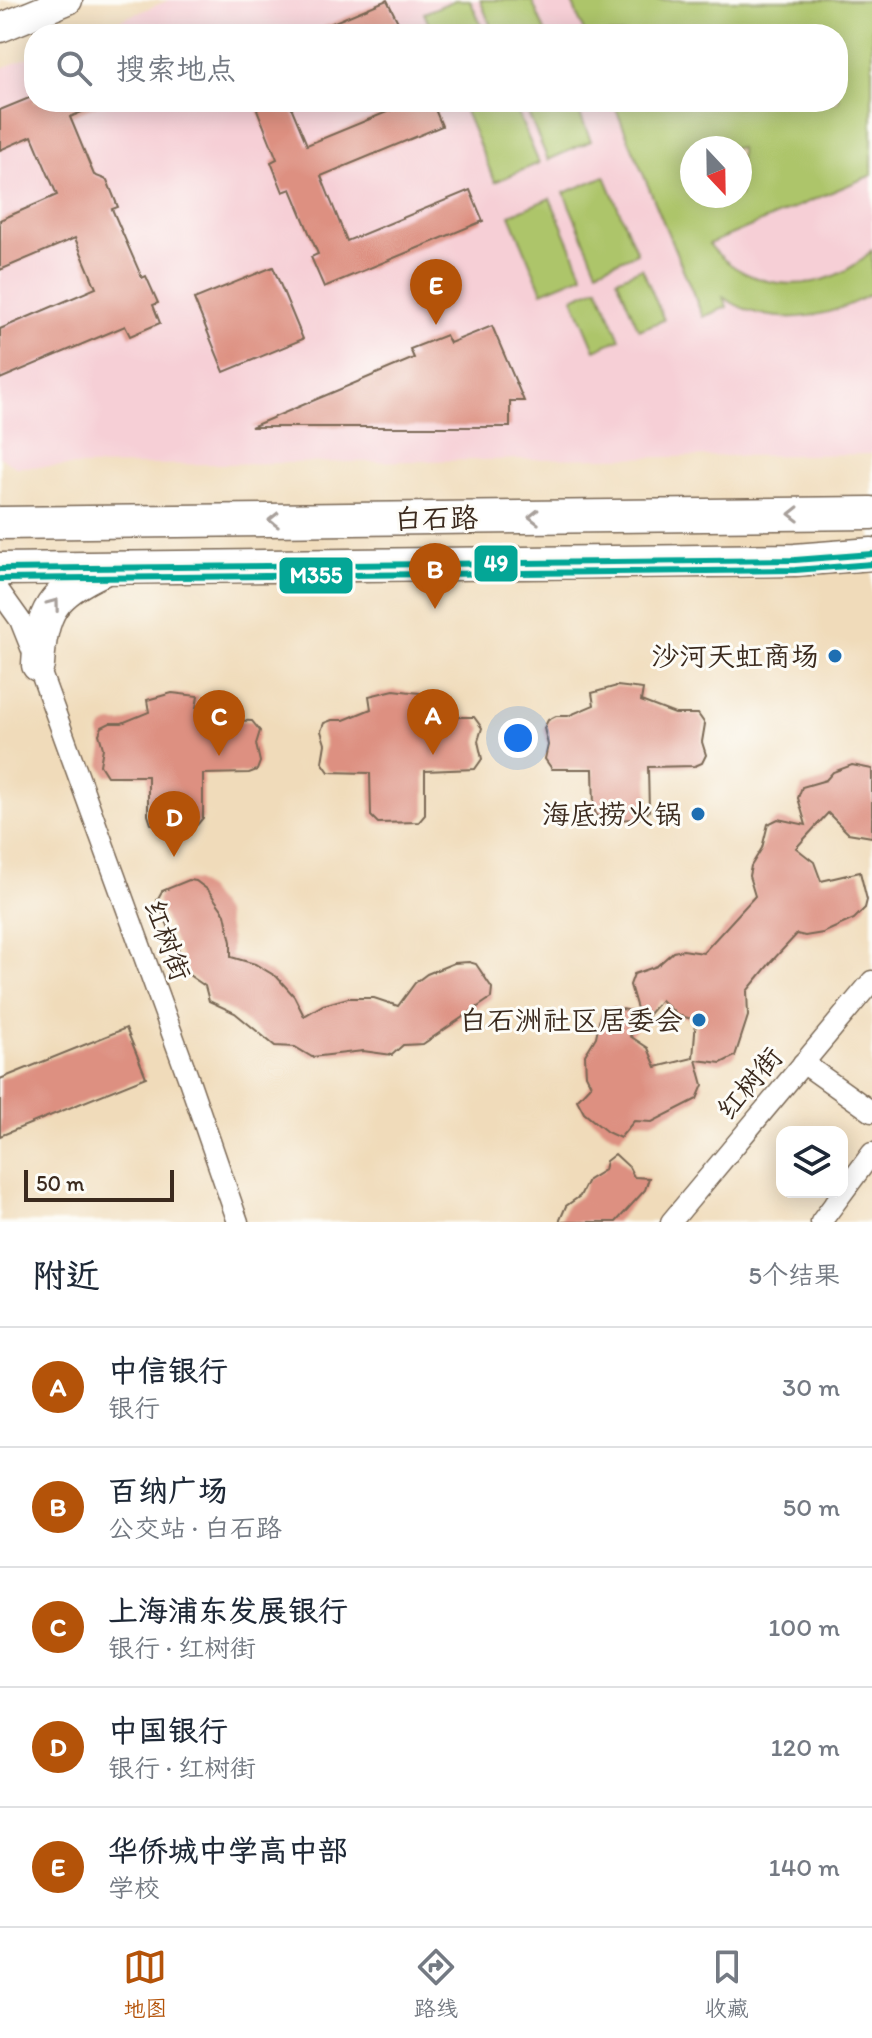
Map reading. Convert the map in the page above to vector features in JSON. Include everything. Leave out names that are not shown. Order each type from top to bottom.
[{"type":"main road","name":"白石路","points":[[0,523],[872,513]]},
{"type":"main road","name":"白石路","points":[[0,569],[795,560],[872,554]]},
{"type":"main road","points":[[38,665],[39,634],[52,603],[75,584],[106,568]]},
{"type":"street","points":[[0,28],[68,0]]},
{"type":"street","name":"红树街","points":[[0,592],[20,620],[38,665],[179,1050],[238,1222]]},
{"type":"street","name":"红树街","points":[[671,1222],[872,981]]},
{"type":"street","points":[[803,1063],[872,1112]]},
{"type":"street","points":[[821,1222],[872,1153]]},
{"type":"shaded area","points":[[169,0],[872,0],[872,454],[16,467],[0,457],[0,69],[24,59],[24,112],[848,112],[848,24],[110,24]]},
{"type":"green space","points":[[455,0],[470,0],[481,24],[429,24],[424,13]]},
{"type":"green space","points":[[480,0],[532,0],[542,24],[490,24]]},
{"type":"green space","points":[[571,0],[868,0],[872,10],[872,175],[709,244],[726,261],[745,273],[767,281],[789,284],[834,276],[872,250],[872,293],[836,310],[798,317],[759,314],[723,297],[727,307],[703,317],[617,112],[848,112],[848,24],[581,24]]},
{"type":"green space","points":[[465,112],[517,112],[539,163],[495,182]]},
{"type":"green space","points":[[527,112],[579,112],[591,141],[548,160]]},
{"type":"green space","points":[[605,176],[637,253],[597,270],[564,193]]},
{"type":"green space","points":[[550,198],[583,275],[542,292],[510,215]]},
{"type":"green space","points":[[642,268],[664,320],[639,330],[617,279]]},
{"type":"green space","points":[[598,287],[620,339],[595,350],[573,298]]},
{"type":"building","points":[[387,0],[399,24],[330,24]]},
{"type":"building","points":[[24,100],[24,112],[82,112],[70,117],[94,175],[107,180],[118,207],[112,209],[142,278],[146,276],[158,303],[153,305],[160,323],[130,336],[125,326],[0,379],[0,329],[96,288],[75,238],[0,270],[0,220],[57,195],[32,136],[0,150],[0,110]]},
{"type":"building","points":[[258,112],[293,112],[307,145],[387,112],[436,112],[442,126],[321,176],[347,241],[470,190],[483,221],[324,287],[311,257],[318,254],[291,189],[283,192],[271,162],[277,159]]},
{"type":"building","points":[[273,267],[303,339],[224,372],[194,299]]},
{"type":"building","points":[[492,326],[524,401],[510,401],[510,427],[251,427],[414,358],[410,349],[446,335],[450,343]]},
{"type":"building","points":[[617,686],[643,689],[641,701],[675,714],[698,714],[705,724],[702,742],[706,755],[702,763],[695,766],[648,767],[649,811],[637,819],[606,820],[597,817],[593,769],[552,769],[545,759],[548,745],[544,728],[548,720],[594,705],[592,693]]},
{"type":"building","points":[[394,690],[420,693],[418,705],[452,717],[474,717],[482,728],[478,741],[482,759],[475,769],[425,771],[425,815],[419,822],[378,823],[371,816],[370,773],[329,772],[322,762],[325,744],[321,731],[324,723],[344,720],[371,709],[369,696]]},
{"type":"building","points":[[172,693],[198,696],[196,708],[230,720],[252,721],[260,731],[256,744],[260,762],[257,770],[249,773],[203,774],[203,818],[197,825],[151,824],[148,815],[148,776],[107,776],[100,765],[103,748],[99,734],[102,727],[149,712],[147,700]]},
{"type":"building","points":[[852,765],[872,769],[872,837],[848,833],[828,813],[796,848],[814,862],[821,881],[860,872],[867,900],[865,908],[854,919],[823,933],[797,934],[771,962],[747,991],[748,1016],[735,1056],[721,1063],[696,1060],[703,1085],[697,1099],[652,1122],[634,1121],[620,1138],[607,1132],[584,1113],[577,1100],[591,1085],[586,1075],[585,1055],[596,1037],[601,1013],[611,1007],[638,1012],[630,985],[634,974],[657,966],[673,952],[703,953],[755,896],[749,876],[762,848],[768,824],[778,819],[806,825],[798,798],[802,787],[826,780],[833,772]],"holes":[[[661,1000],[677,1015],[696,1020],[693,1058],[656,1067],[648,1048],[630,1036]]]},
{"type":"building","points":[[189,880],[208,890],[225,914],[231,957],[255,964],[277,977],[294,996],[304,1016],[323,1005],[348,998],[374,998],[398,1006],[415,983],[427,974],[454,963],[476,964],[492,988],[491,998],[423,1044],[403,1045],[392,1055],[363,1051],[312,1057],[295,1047],[275,1046],[235,1013],[209,1001],[205,986],[189,975],[157,900],[162,891]]},
{"type":"building","points":[[126,1028],[146,1077],[0,1136],[0,1079]]},
{"type":"building","points":[[615,1154],[629,1167],[634,1177],[649,1178],[645,1190],[616,1222],[559,1222],[566,1206],[580,1196],[588,1180],[604,1170],[606,1161]]},
{"type":"transit line","name":"49","points":[[0,569],[795,560],[872,554]]},
{"type":"transit line","name":"M355","points":[[0,579],[795,570],[872,564]]},
{"type":"place","name":"华侨城中学高中部","points":[[436,325]]},
{"type":"place","name":"百纳广场","points":[[435,609]]},
{"type":"place","name":"沙河天虹商场","points":[[835,656]]},
{"type":"place","name":"中信银行","points":[[433,755]]},
{"type":"place","name":"上海浦东发展银行","points":[[219,756]]},
{"type":"place","name":"海底捞火锅","points":[[698,814]]},
{"type":"place","name":"中国银行","points":[[174,857]]},
{"type":"place","name":"白石洲社区居委会","points":[[699,1020]]}]
